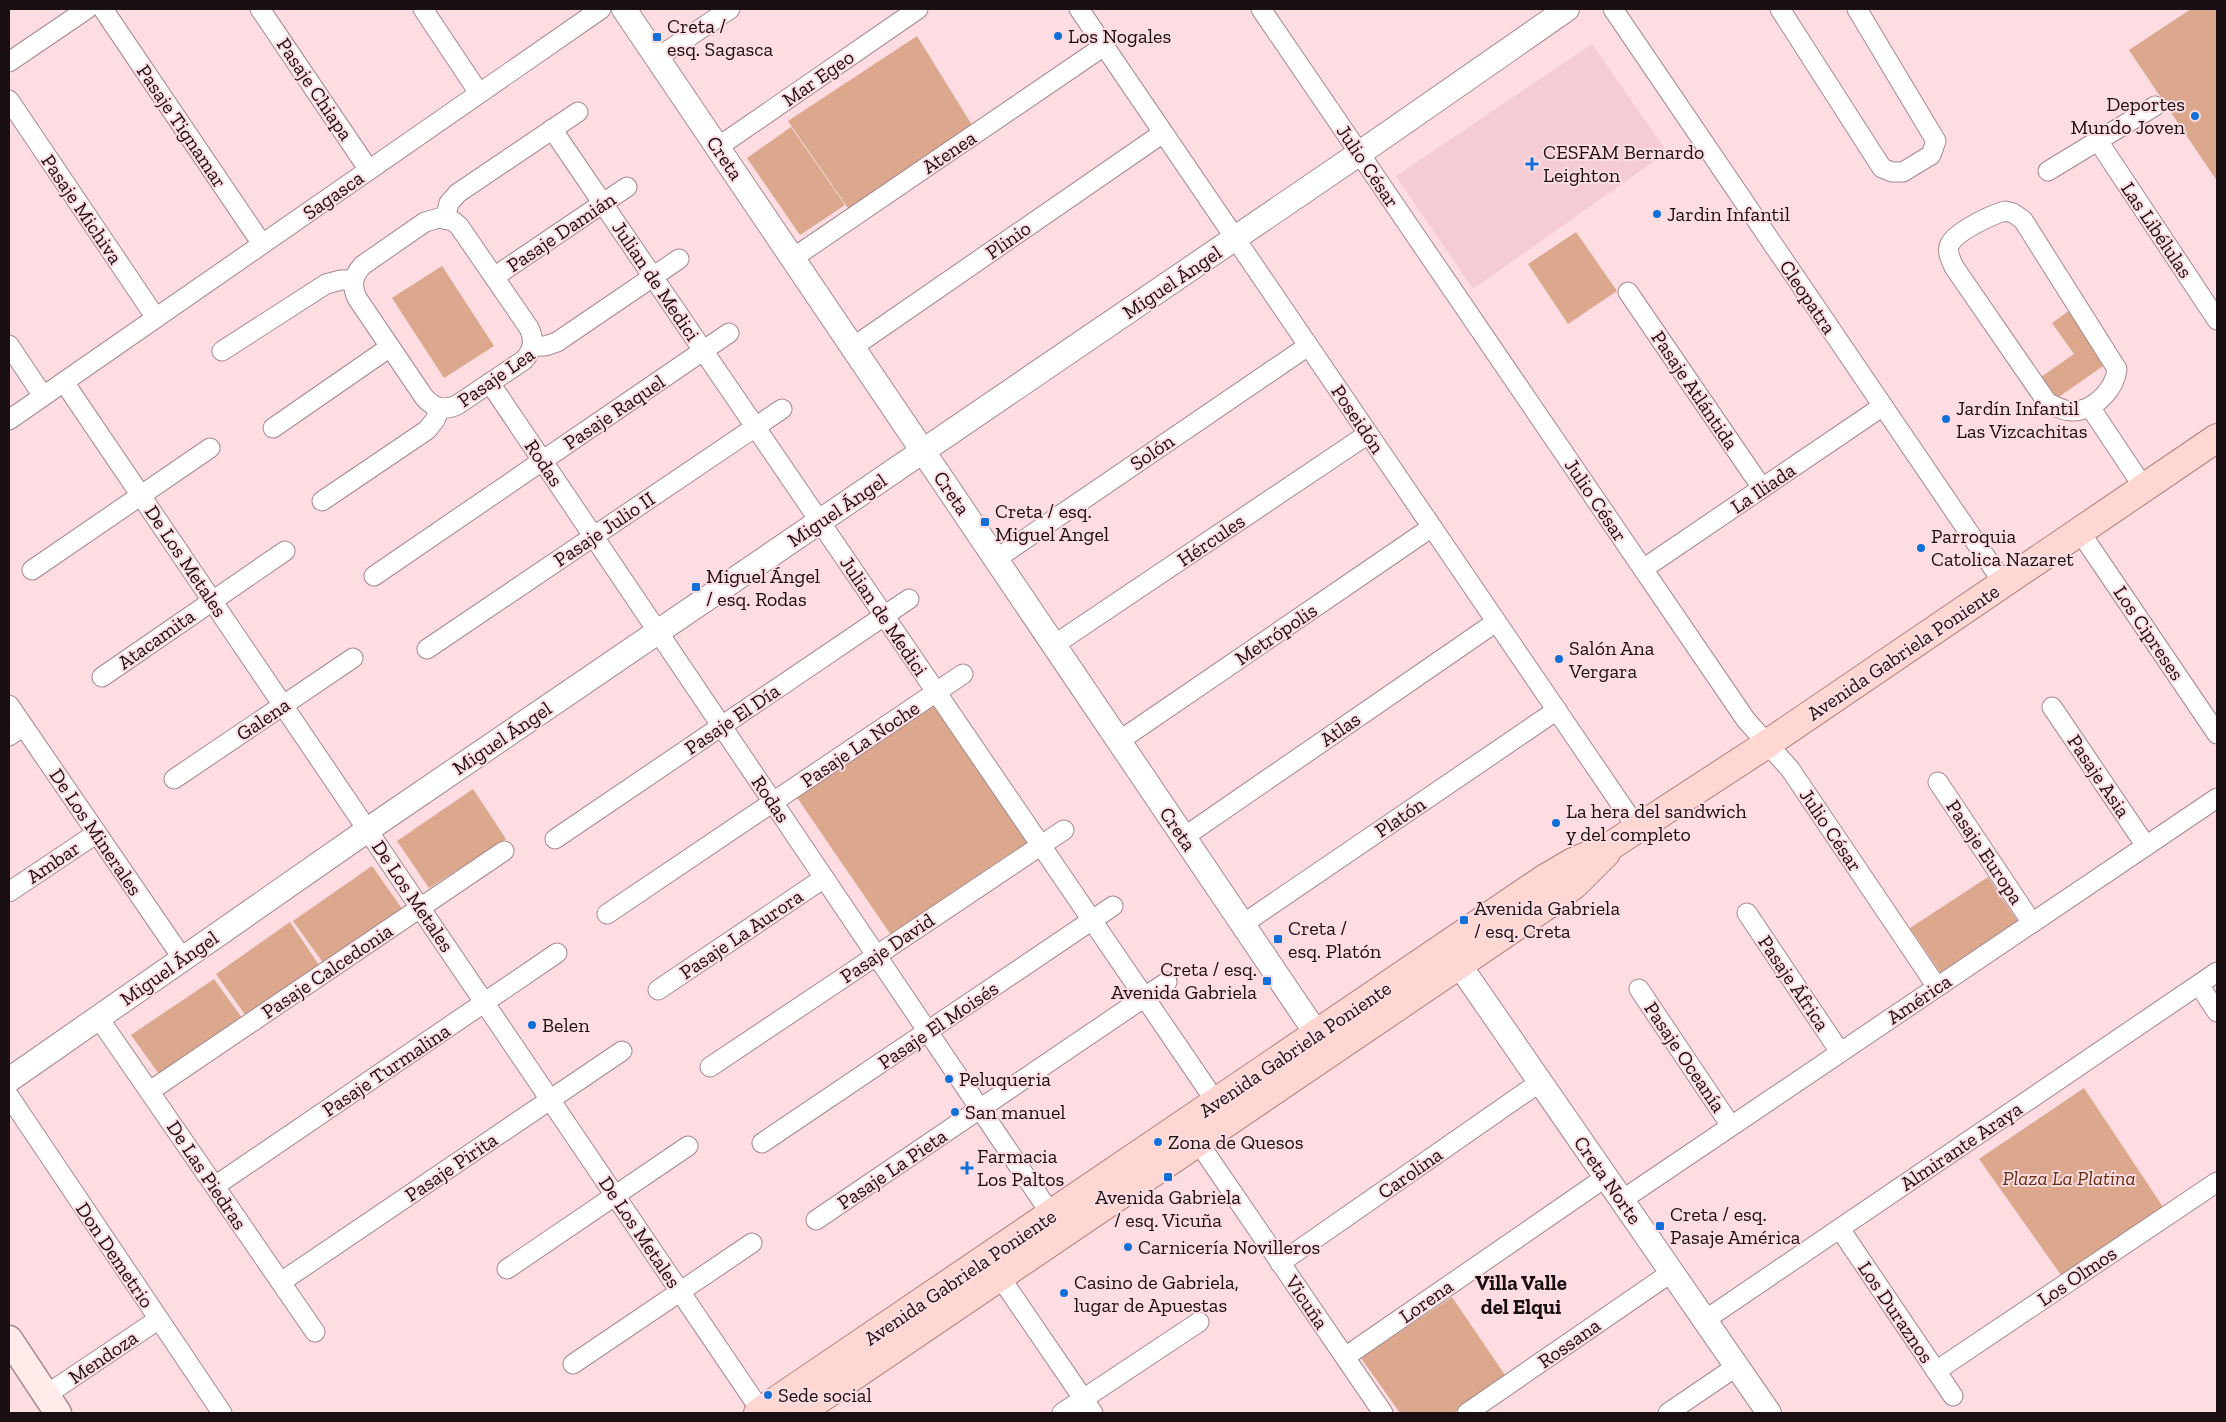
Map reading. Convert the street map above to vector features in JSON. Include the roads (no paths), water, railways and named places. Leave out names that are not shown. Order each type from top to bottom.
[{"type":"main road","name":"Avenida Gabriela Poniente","points":[[799,1413],[1198,1142],[1323,1043],[1453,956],[1575,884],[1593,868],[1612,845],[1767,744],[2217,438]]},
{"type":"main road","name":"Avenida Gabriela Poniente","points":[[760,1412],[1216,1102],[1323,1043]]},
{"type":"main road","points":[[9,1339],[52,1404]]},
{"type":"street","points":[[9,62],[87,9]]},
{"type":"street","name":"Pasaje Tignamar","points":[[103,9],[262,244]]},
{"type":"street","name":"Pasaje Chiapa","points":[[260,9],[369,170]]},
{"type":"street","points":[[423,9],[479,93]]},
{"type":"street","name":"Sagasca","points":[[9,420],[601,9]]},
{"type":"street","name":"Creta","points":[[624,9],[1323,1043]]},
{"type":"street","points":[[658,58],[730,9]]},
{"type":"street","name":"Mar Egeo","points":[[718,147],[918,9]]},
{"type":"street","name":"Poseidón","points":[[1079,9],[1637,828]]},
{"type":"street","name":"Julio César","points":[[1261,9],[1746,720],[1790,769],[1937,987]]},
{"type":"street","name":"Miguel Ángel","points":[[9,1080],[368,830],[1360,153],[1567,9]]},
{"type":"street","name":"Cleopatra","points":[[1612,9],[2004,584]]},
{"type":"street","points":[[1780,9],[1882,168],[1892,172],[1903,172],[1930,155],[1936,141],[1856,9]]},
{"type":"street","name":"Atenea","points":[[793,258],[1104,46]]},
{"type":"street","name":"Pasaje Michiva","points":[[9,100],[156,318]]},
{"type":"street","points":[[2048,171],[2155,106]]},
{"type":"street","points":[[445,219],[449,203],[458,193],[578,112]]},
{"type":"street","name":"Julian de Medici","points":[[552,129],[1216,1102]]},
{"type":"street","name":"Plinio","points":[[852,346],[1163,133]]},
{"type":"street","name":"Las Libélulas","points":[[2098,141],[2217,320]]},
{"type":"street","name":"Pasaje Damián","points":[[494,277],[627,187]]},
{"type":"street","points":[[2005,212],[2013,213],[2023,220],[2117,369],[2116,378],[2109,389],[2102,398],[2090,407],[2074,411],[2060,409],[2047,402],[2036,388],[1954,267],[1948,252],[1950,244],[1957,236],[1992,215],[2005,212]]},
{"type":"street","points":[[440,408],[428,402],[424,397],[357,298],[353,286],[354,280],[363,265],[425,222],[432,219],[445,219],[459,226],[529,328],[533,346]]},
{"type":"street","name":"Pasaje Lea","points":[[322,501],[426,430],[435,420],[440,408],[457,405],[524,360],[533,346],[545,346],[557,342],[679,259]]},
{"type":"street","points":[[222,351],[326,284],[341,280],[354,280]]},
{"type":"street","name":"Pasaje Atlántida","points":[[1628,292],[1762,488]]},
{"type":"street","name":"Pasaje Raquel","points":[[374,576],[729,333]]},
{"type":"street","points":[[9,345],[43,396]]},
{"type":"street","name":"Solón","points":[[996,559],[1308,346]]},
{"type":"street","points":[[273,428],[390,347]]},
{"type":"street","name":"De Los Metales","points":[[64,382],[616,1196],[760,1412]]},
{"type":"street","name":"Rodas","points":[[490,383],[1052,1214]]},
{"type":"street","name":"La Iliada","points":[[1643,569],[1882,406]]},
{"type":"street","points":[[2090,407],[2144,488]]},
{"type":"street","name":"Pasaje Julio II","points":[[427,649],[782,409]]},
{"type":"street","name":"Hércules","points":[[1054,645],[1368,434]]},
{"type":"street","points":[[32,570],[210,448]]},
{"type":"street","name":"Metrópolis","points":[[1119,741],[1432,528]]},
{"type":"street","name":"Los Cipreses","points":[[2080,532],[2217,734]]},
{"type":"street","name":"Atacamita","points":[[102,677],[284,550]]},
{"type":"street","name":"Pasaje El Día","points":[[555,839],[910,599]]},
{"type":"street","name":"Atlas","points":[[1184,837],[1496,622]]},
{"type":"street","name":"Galena","points":[[174,779],[353,658]]},
{"type":"street","name":"Pasaje La Noche","points":[[607,914],[963,674]]},
{"type":"street","name":"De Los Minerales","points":[[9,705],[16,731],[97,833],[183,959]]},
{"type":"street","name":"Pasaje Asia","points":[[2052,707],[2146,846]]},
{"type":"street","name":"Platón","points":[[1243,924],[1556,710]]},
{"type":"street","name":"Pasaje Europa","points":[[1938,782],[2032,923]]},
{"type":"street","name":"América","points":[[1622,1200],[2217,798]]},
{"type":"street","name":"Pasaje David","points":[[710,1067],[1064,830]]},
{"type":"street","name":"Ambar","points":[[9,892],[97,833]]},
{"type":"street","name":"Pasaje Calcedonia","points":[[150,1091],[504,851]]},
{"type":"street","name":"Pasaje La Aurora","points":[[658,990],[824,878]]},
{"type":"street","name":"Pasaje El Moisés","points":[[762,1143],[1113,906]]},
{"type":"street","name":"Pasaje África","points":[[1747,913],[1840,1052]]},
{"type":"street","name":"Pasaje Turmalina","points":[[215,1186],[557,953]]},
{"type":"street","name":"Creta Norte","points":[[1453,956],[1770,1413]]},
{"type":"street","name":"Almirante Araya","points":[[1705,1320],[2217,972]]},
{"type":"street","name":"Pasaje La Pieta","points":[[816,1220],[1167,982]]},
{"type":"street","points":[[2199,985],[2217,1012]]},
{"type":"street","name":"Pasaje Oceanía","points":[[1639,988],[1731,1126]]},
{"type":"street","name":"De Las Piedras","points":[[98,1017],[315,1332]]},
{"type":"street","name":"Pasaje Pirita","points":[[280,1282],[622,1051]]},
{"type":"street","name":"Carolina","points":[[1280,1263],[1540,1082]]},
{"type":"street","name":"Don Demetrio","points":[[9,1096],[222,1413]]},
{"type":"street","name":"Vicuña","points":[[1198,1142],[1383,1413]]},
{"type":"street","points":[[507,1269],[688,1146]]},
{"type":"street","name":"Lorena","points":[[1345,1357],[1606,1177]]},
{"type":"street","name":"Los Olmos","points":[[1936,1371],[2217,1182]]},
{"type":"street","name":"Los Duraznos","points":[[1840,1229],[1953,1396]]},
{"type":"street","points":[[573,1364],[752,1243]]},
{"type":"street","name":"Rossana","points":[[1467,1413],[1672,1272]]},
{"type":"street","points":[[1000,1277],[1088,1406]]},
{"type":"street","name":"Mendoza","points":[[52,1404],[159,1320]]},
{"type":"street","points":[[1062,1413],[1088,1406],[1199,1322]]},
{"type":"street","points":[[1668,1413],[1737,1366]]},
{"type":"place","name":"Los Nogales","points":[[1058,36]]},
{"type":"place","name":"Creta / esq. Sagasca","points":[[657,37]]},
{"type":"place","name":"Deportes Mundo Joven","points":[[2195,116]]},
{"type":"place","name":"CESFAM Bernardo Leighton","points":[[1532,164]]},
{"type":"place","name":"Jardin Infantil","points":[[1657,214]]},
{"type":"place","name":"Jardín Infantil Las Vizcachitas","points":[[1946,419]]},
{"type":"place","name":"Creta / esq. Miguel Angel","points":[[985,522]]},
{"type":"place","name":"Parroquia Catolica Nazaret","points":[[1921,548]]},
{"type":"place","name":"Miguel Ángel / esq. Rodas","points":[[696,587]]},
{"type":"place","name":"Salón Ana Vergara","points":[[1559,659]]},
{"type":"place","name":"La hera del sandwich y del completo","points":[[1556,823]]},
{"type":"place","name":"Avenida Gabriela / esq. Creta","points":[[1464,920]]},
{"type":"place","name":"Creta / esq. Platón","points":[[1278,939]]},
{"type":"place","name":"Creta / esq. Avenida Gabriela","points":[[1267,981]]},
{"type":"place","name":"Belen","points":[[532,1025]]},
{"type":"place","name":"Peluqueria","points":[[949,1079]]},
{"type":"place","name":"San manuel","points":[[955,1112]]},
{"type":"place","name":"Zona de Quesos","points":[[1158,1142]]},
{"type":"place","name":"Farmacia Los Paltos","points":[[967,1168]]},
{"type":"place","name":"Avenida Gabriela / esq. Vicuña","points":[[1168,1177]]},
{"type":"place","name":"Creta / esq. Pasaje América","points":[[1660,1226]]},
{"type":"place","name":"Carnicería Novilleros","points":[[1128,1247]]},
{"type":"place","name":"Casino de Gabriela, lugar de Apuestas","points":[[1064,1293]]},
{"type":"place","name":"Sede social","points":[[768,1395]]},
{"type":"district","name":"Villa Valle del Elqui","points":[[1521,1294]]},
{"type":"park label","name":"Plaza La Platina","points":[[2069,1178]]}]
